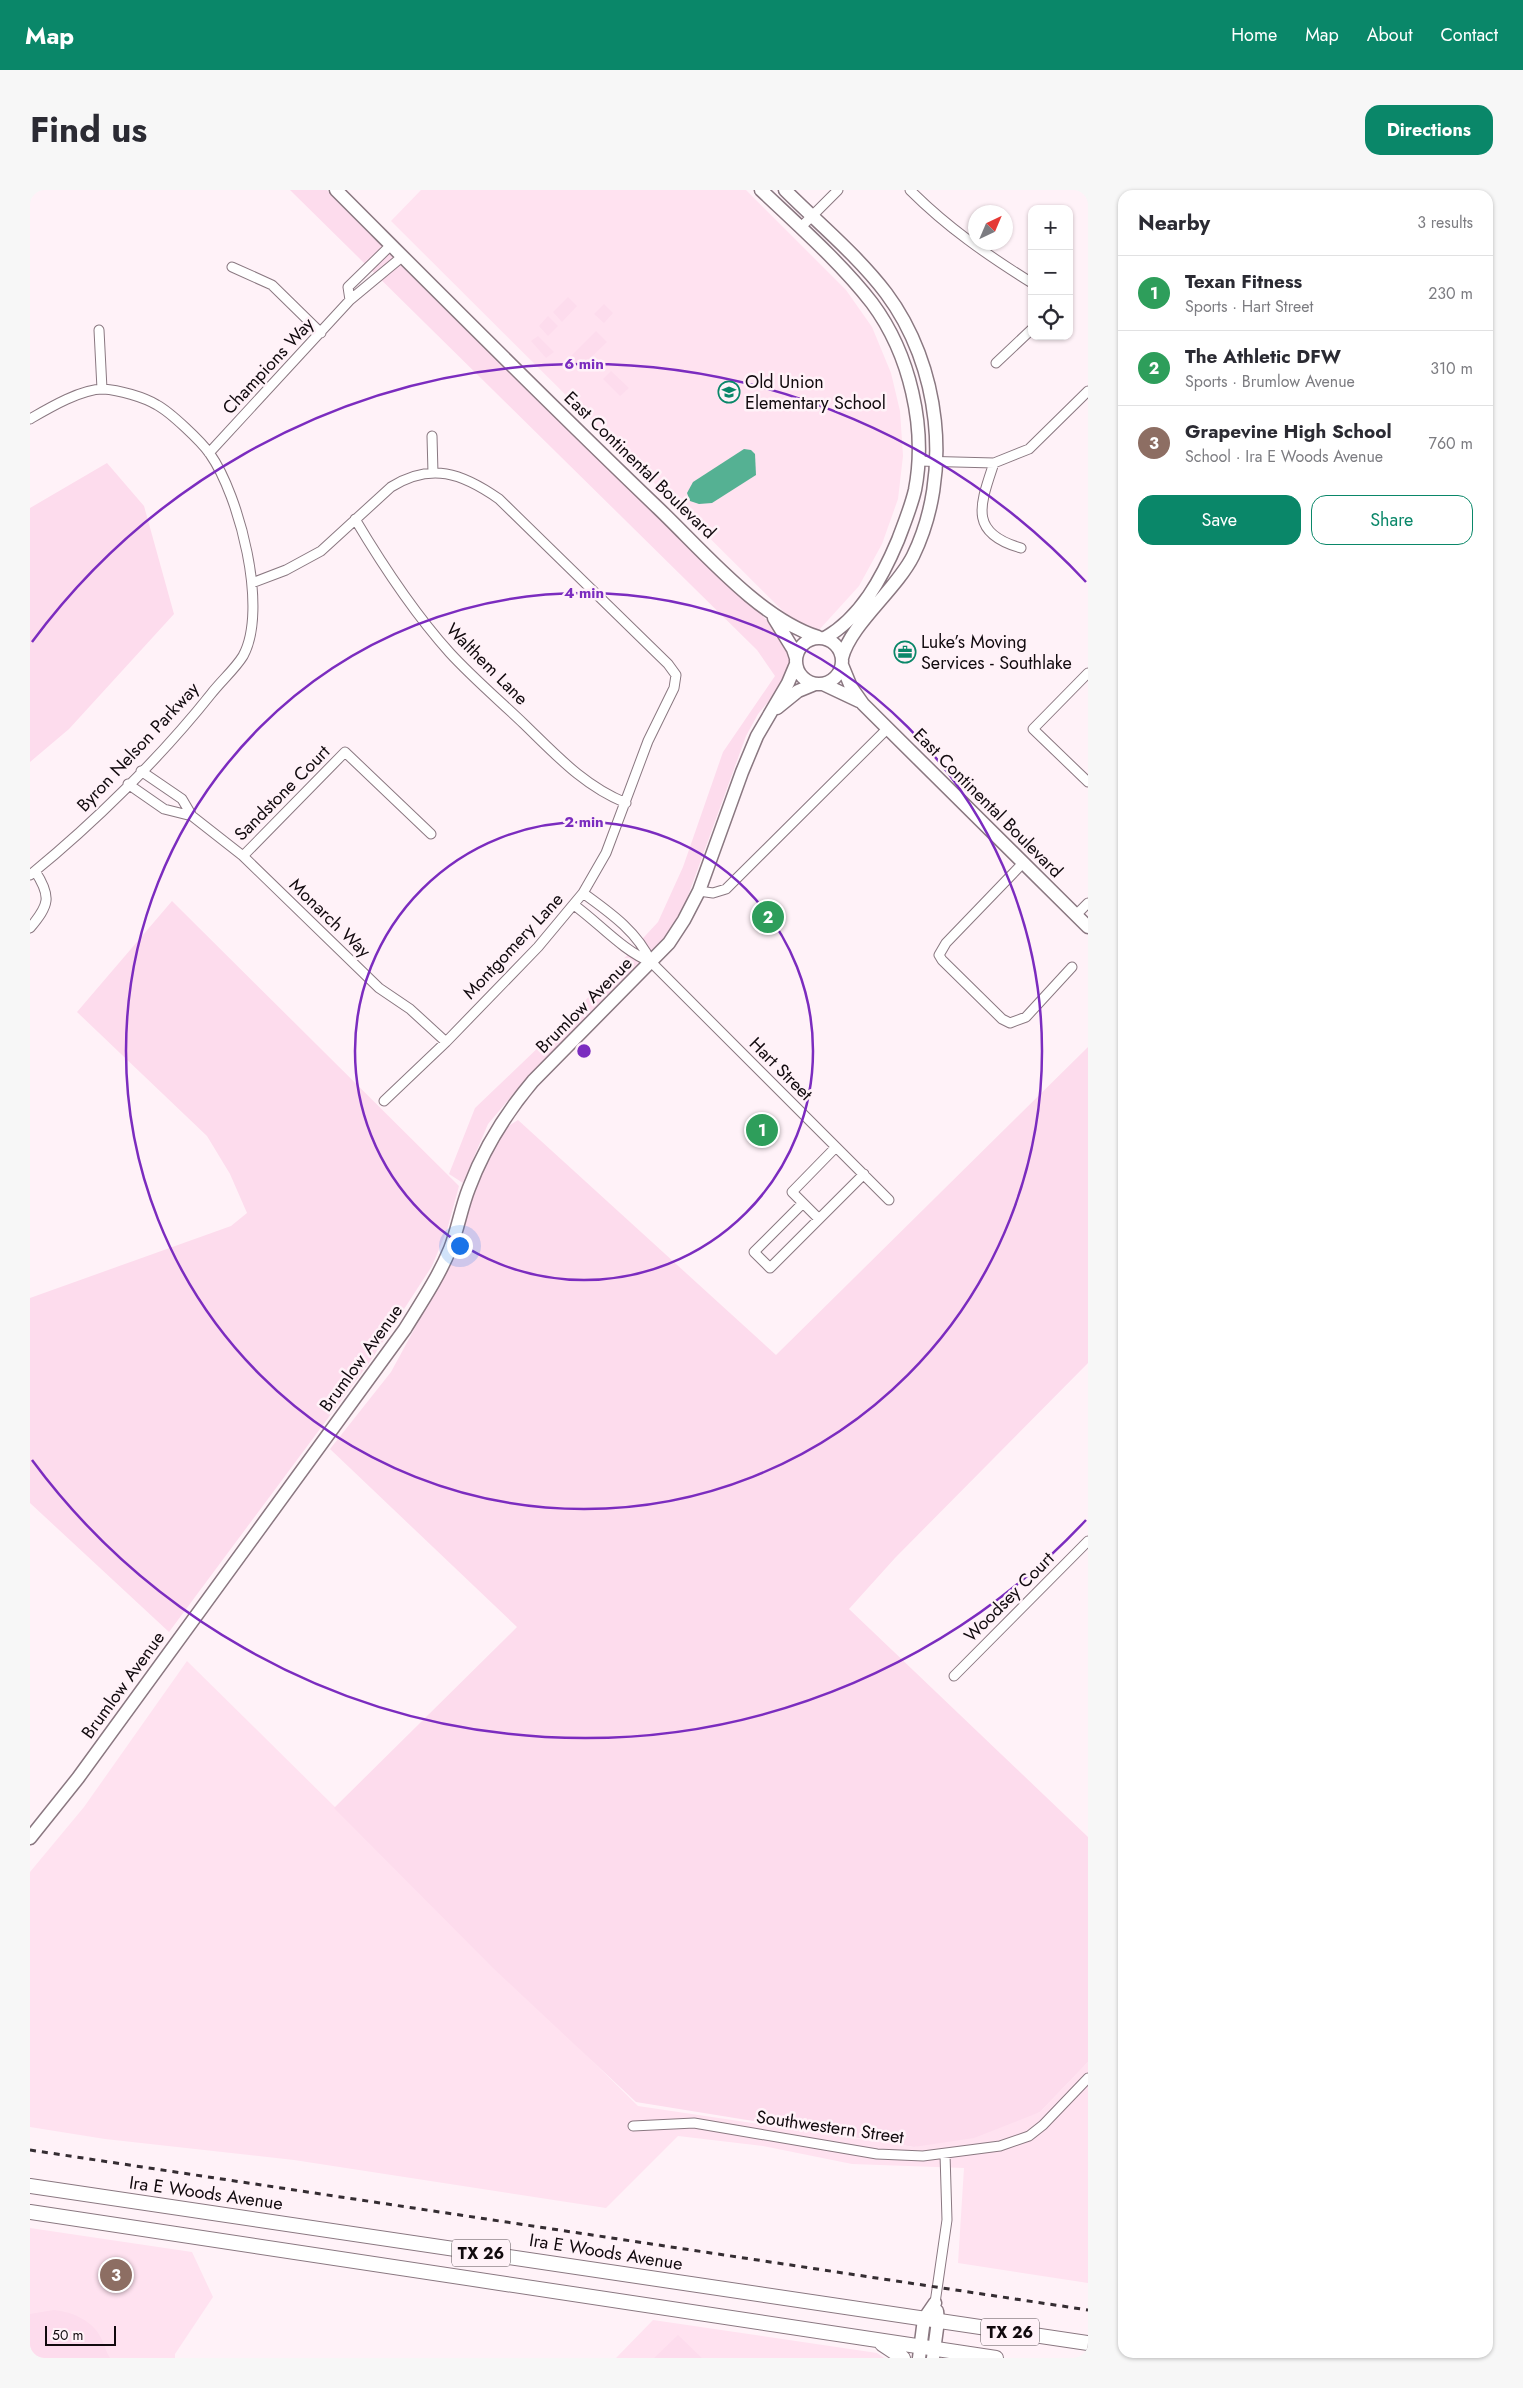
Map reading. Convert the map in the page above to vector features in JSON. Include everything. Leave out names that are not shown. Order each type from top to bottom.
[{"type":"main road","name":"East Continental Boulevard","points":[[336,190],[615,467],[772,616],[793,649],[796,661]]},
{"type":"main road","points":[[761,190],[861,290],[883,320],[909,381],[916,419],[918,461],[915,490],[887,566],[875,587],[842,627],[821,638],[803,644],[796,661],[802,677],[819,684],[835,678],[849,639],[890,591],[913,556],[927,514],[935,462],[934,416],[926,376],[898,311],[885,292],[862,267],[785,190]]},
{"type":"main road","name":"East Continental Boulevard","points":[[772,616],[821,638]]},
{"type":"main road","points":[[821,638],[836,645],[842,662]]},
{"type":"main road","name":"Brumlow Avenue","points":[[30,1838],[78,1778],[409,1322],[446,1257],[469,1186],[505,1117],[533,1081],[669,943],[699,891],[757,736],[771,713],[796,661]]},
{"type":"main road","name":"East Continental Boulevard","points":[[842,662],[851,688],[863,704],[1088,926]]},
{"type":"main road","name":"East Continental Boulevard","points":[[819,684],[863,704]]},
{"type":"main road","name":"Brumlow Avenue","points":[[771,713],[798,691],[819,684]]},
{"type":"main road","name":"Ira E Woods Avenue","points":[[30,2186],[1088,2343]]},
{"type":"main road","name":"TX 26","points":[[30,2212],[875,2340],[927,2353],[996,2358]]},
{"type":"main road","points":[[927,2353],[924,2319],[935,2303]]},
{"type":"main road","points":[[927,2353],[938,2321],[935,2303]]},
{"type":"main road","points":[[875,2340],[903,2358]]},
{"type":"street","points":[[800,228],[838,190]]},
{"type":"street","points":[[910,190],[956,233],[983,253],[1028,281]]},
{"type":"street","name":"Champions Way","points":[[350,300],[348,287],[392,245]]},
{"type":"street","name":"Champions Way","points":[[209,453],[350,300],[403,256]]},
{"type":"street","points":[[232,267],[272,285],[321,333]]},
{"type":"street","points":[[99,330],[102,389]]},
{"type":"street","points":[[996,363],[1028,333]]},
{"type":"street","name":"Byron Nelson Parkway","points":[[30,419],[75,396],[102,389],[157,404],[209,453],[225,480],[236,512],[252,583],[252,626],[243,656],[186,725],[128,784],[33,873]]},
{"type":"street","points":[[918,461],[994,463],[1029,449],[1088,392]]},
{"type":"street","points":[[432,436],[433,473]]},
{"type":"street","points":[[994,463],[983,496],[981,512],[984,525],[994,537],[1006,544],[1021,548]]},
{"type":"street","name":"Montgomery Lane","points":[[252,583],[286,570],[321,551],[355,519],[401,481],[411,476],[433,473],[447,474],[482,487],[499,499],[583,579],[668,664],[676,675],[674,688],[648,741],[606,853],[583,893],[538,947],[446,1042],[384,1101]]},
{"type":"street","name":"Walthem Lane","points":[[355,519],[383,565],[413,608],[450,653],[580,778],[605,795],[626,803]]},
{"type":"street","points":[[1088,673],[1034,729],[1088,782]]},
{"type":"street","points":[[699,891],[712,892],[726,889],[888,728]]},
{"type":"street","name":"Sandstone Court","points":[[243,856],[345,752],[431,834]]},
{"type":"street","name":"Monarch Way","points":[[141,771],[182,799],[192,816],[243,856],[379,988],[410,1009],[446,1042]]},
{"type":"street","name":"Monarch Way","points":[[128,784],[164,808],[192,816]]},
{"type":"street","points":[[1023,863],[946,943],[939,955],[1002,1019],[1010,1023],[1026,1017],[1072,967]]},
{"type":"street","points":[[30,928],[45,911],[48,899],[44,884],[33,873]]},
{"type":"street","points":[[583,893],[611,913],[641,942],[651,962]]},
{"type":"street","points":[[1076,915],[1088,903]]},
{"type":"street","points":[[574,905],[611,933],[629,951],[651,962]]},
{"type":"street","name":"Hart Street","points":[[651,962],[889,1200]]},
{"type":"street","points":[[819,1219],[792,1192],[836,1147]]},
{"type":"street","points":[[803,1202],[754,1252],[770,1268],[864,1174]]},
{"type":"street","name":"Woodsey Court","points":[[954,1676],[1088,1541]]},
{"type":"street","name":"Southwestern Street","points":[[633,2126],[694,2123],[877,2154],[923,2156],[945,2154],[1000,2146],[1029,2136],[1088,2078]]},
{"type":"street","points":[[935,2303],[947,2220],[945,2154]]},
{"type":"shaded area","points":[[290,190],[327,190],[778,631],[789,649],[792,664],[784,683],[758,714],[746,736],[684,907],[667,937],[521,1085],[488,1124],[463,1183],[449,1174],[475,1108],[569,1018],[658,922],[683,867],[723,752],[775,676],[757,650]]},
{"type":"shaded area","name":"Old Union Elementary School","points":[[421,190],[746,190],[846,290],[872,327],[891,373],[900,411],[903,456],[898,499],[882,544],[859,586],[819,630],[790,618],[391,221]]},
{"type":"shaded area","points":[[568,297],[577,306],[562,322],[553,312]]},
{"type":"shaded area","points":[[604,304],[613,313],[604,323],[594,314]]},
{"type":"shaded area","points":[[548,316],[558,326],[548,336],[539,326]]},
{"type":"shaded area","points":[[596,331],[607,342],[581,367],[568,359]]},
{"type":"shaded area","points":[[538,336],[554,352],[546,358],[531,341]]},
{"type":"shaded area","points":[[611,371],[629,388],[620,396],[603,379]]},
{"type":"shaded area","points":[[744,449],[751,450],[755,454],[756,475],[712,503],[699,504],[690,501],[687,493],[693,482]]},
{"type":"shaded area","points":[[107,463],[144,506],[174,614],[69,729],[30,762],[30,508]]},
{"type":"shaded area","points":[[172,901],[459,1186],[447,1230],[432,1266],[369,1363],[169,1632],[30,1503],[30,1298],[231,1226],[247,1213],[230,1174],[207,1136],[77,1012]]},
{"type":"shaded area","points":[[1088,1047],[1088,1363],[895,1558],[849,1609],[1088,1837],[1088,2062],[1040,2112],[974,2138],[914,2147],[636,2102],[493,1968],[334,1808],[517,1627],[330,1449],[391,1372],[454,1256],[482,1168],[505,1128],[518,1120],[776,1355]]},
{"type":"shaded area","points":[[187,1661],[638,2106],[914,2147],[1040,2112],[1088,2062],[1088,2283],[958,2263],[964,2168],[852,2164],[763,2146],[678,2136],[606,2208],[294,2160],[105,2139],[30,2127],[30,1872],[84,1807]]},
{"type":"shaded area","points":[[30,2228],[192,2252],[213,2297],[175,2354],[175,2358],[30,2358]]},
{"type":"shaded area","points":[[54,2310],[75,2315],[94,2328],[110,2358],[30,2358],[30,2314]]},
{"type":"shaded area","points":[[653,2320],[877,2353],[884,2358],[616,2358]]},
{"type":"shaded area","points":[[678,2335],[702,2358],[654,2358]]},
{"type":"railway","points":[[30,2150],[1088,2310]]},
{"type":"place","name":"Old Union Elementary School","points":[[729,392]]},
{"type":"place","name":"Luke’s Moving Services - Southlake","points":[[905,652]]},
{"type":"place","name":"The Athletic DFW","points":[[768,917]]},
{"type":"place","name":"Texan Fitness","points":[[762,1130]]},
{"type":"place","name":"Grapevine High School","points":[[116,2275]]}]
